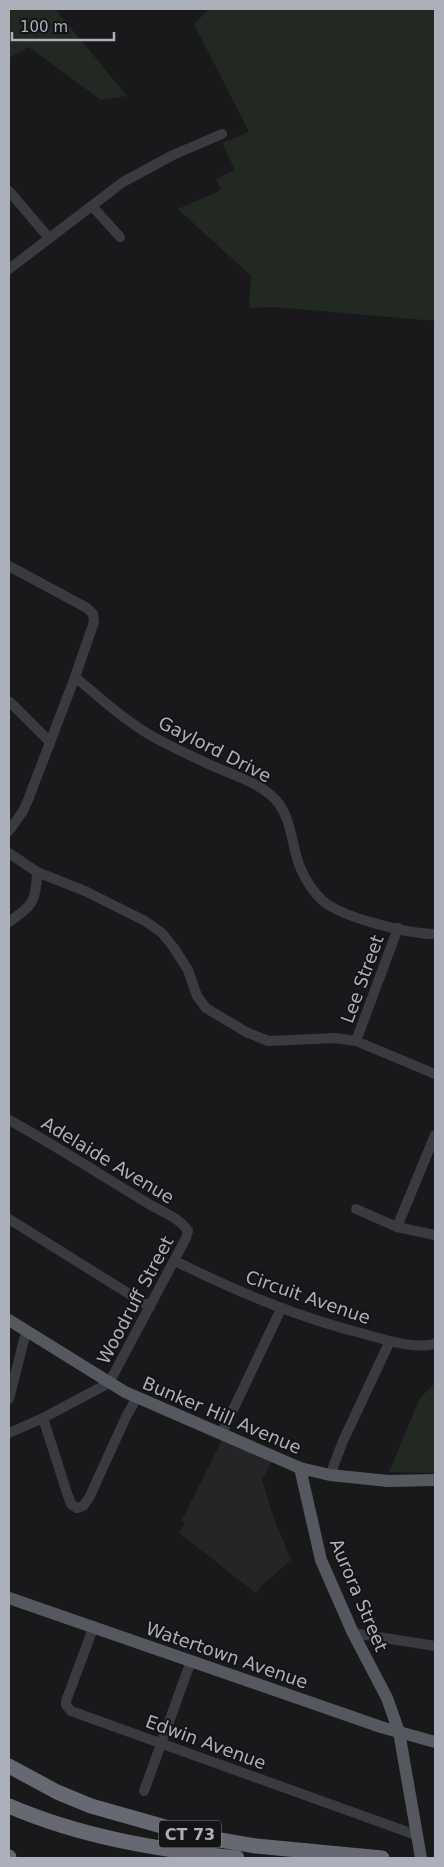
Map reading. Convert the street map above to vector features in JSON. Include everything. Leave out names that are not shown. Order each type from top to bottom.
[{"type":"highway","name":"CT 73","points":[[9,1766],[56,1792],[91,1806],[197,1836],[256,1846],[382,1858]]},
{"type":"highway","name":"CT 73","points":[[9,1806],[62,1827],[98,1836],[237,1858]]},
{"type":"main road","name":"Bunker Hill Avenue","points":[[9,1320],[138,1398],[300,1468],[330,1475],[388,1481],[435,1480]]},
{"type":"main road","name":"Aurora Street","points":[[300,1468],[321,1560],[352,1633],[387,1698],[399,1732],[421,1858]]},
{"type":"main road","name":"Watertown Avenue","points":[[9,1598],[381,1727],[435,1742]]},
{"type":"street","points":[[9,269],[123,182],[147,168],[222,134]]},
{"type":"street","points":[[9,191],[49,238]]},
{"type":"street","points":[[92,206],[120,237]]},
{"type":"street","points":[[9,566],[87,608],[93,614],[94,622],[28,800],[9,831]]},
{"type":"street","name":"Gaylord Drive","points":[[75,677],[128,721],[150,735],[252,782],[275,800],[288,823],[300,867],[310,886],[324,902],[351,915],[422,934],[435,934]]},
{"type":"street","points":[[10,702],[50,742]]},
{"type":"street","points":[[9,853],[37,872],[102,900],[145,921],[162,933],[188,970],[197,996],[206,1008],[246,1032],[268,1041],[335,1038],[356,1041],[435,1074]]},
{"type":"street","points":[[9,922],[32,904],[37,890],[37,872]]},
{"type":"street","name":"Lee Street","points":[[356,1041],[398,928]]},
{"type":"street","name":"Adelaide Avenue","points":[[9,1120],[79,1160],[146,1203],[176,1219],[184,1224],[188,1231]]},
{"type":"street","points":[[397,1226],[435,1134]]},
{"type":"street","points":[[356,1209],[397,1226],[435,1235]]},
{"type":"street","points":[[9,1219],[150,1307]]},
{"type":"street","name":"Woodruff Street","points":[[109,1382],[175,1261],[188,1231]]},
{"type":"street","name":"Circuit Avenue","points":[[175,1261],[233,1289],[281,1309],[338,1328],[413,1345],[435,1344]]},
{"type":"street","points":[[222,1433],[281,1309]]},
{"type":"street","points":[[9,1399],[26,1332]]},
{"type":"street","points":[[330,1475],[347,1432],[390,1341]]},
{"type":"street","points":[[9,1433],[43,1418],[109,1382]]},
{"type":"street","points":[[43,1418],[66,1493],[71,1504],[77,1508],[83,1506],[89,1498],[126,1418],[138,1398]]},
{"type":"street","name":"Edwin Avenue","points":[[94,1626],[66,1701],[68,1709],[416,1835]]},
{"type":"street","points":[[352,1633],[435,1646]]},
{"type":"street","points":[[144,1791],[191,1661]]},
{"type":"shaded area","points":[[9,9],[55,9],[127,96],[101,100],[29,47],[9,58]]},
{"type":"shaded area","points":[[209,9],[435,9],[435,321],[275,307],[249,308],[251,276],[178,209],[221,190],[216,179],[235,170],[222,143],[249,132],[194,24]]},
{"type":"shaded area","points":[[435,1383],[435,1473],[389,1472],[420,1398]]},
{"type":"shaded area","points":[[222,1440],[272,1461],[262,1480],[277,1528],[291,1560],[260,1587],[257,1594],[179,1533],[185,1523],[181,1522]]}]
